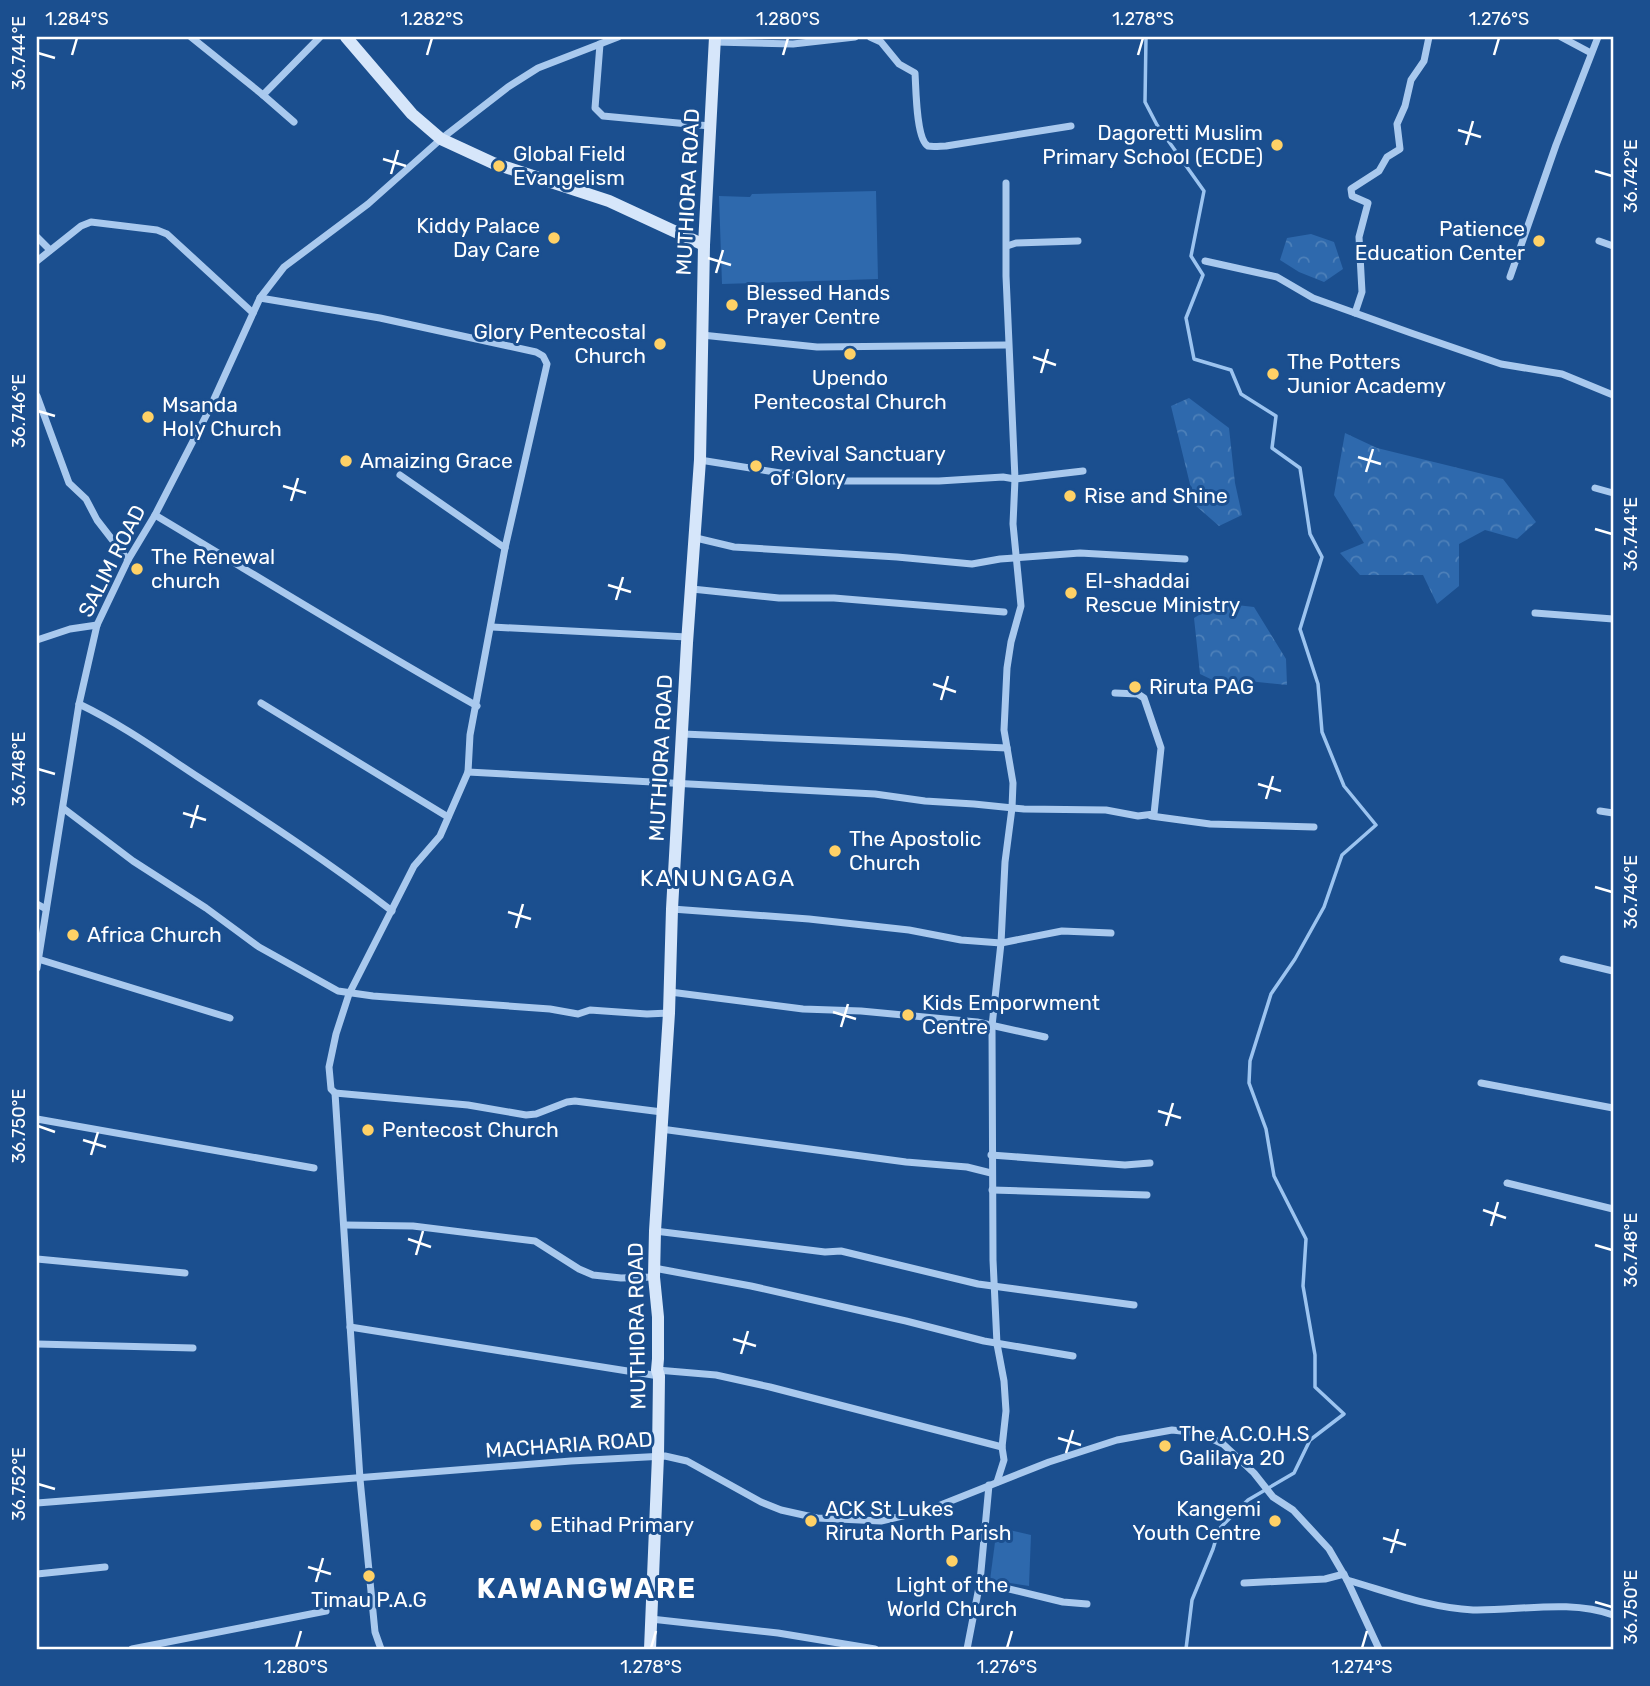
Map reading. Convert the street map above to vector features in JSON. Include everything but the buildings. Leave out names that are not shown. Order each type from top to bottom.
[{"type":"street","points":[[191,37],[294,122]]},
{"type":"street","points":[[263,95],[320,37]]},
{"type":"street","points":[[346,37],[400,101],[440,139],[500,166],[609,201],[704,245]]},
{"type":"street","name":"SALIM ROAD","points":[[37,964],[79,704],[96,625],[209,410],[260,298],[284,267],[368,204],[440,139],[523,76],[618,37]]},
{"type":"street","points":[[715,39],[793,44],[855,37]]},
{"type":"street","points":[[870,37],[881,43],[899,64],[915,73],[918,119],[924,142],[929,146],[946,146],[1071,126]]},
{"type":"street","points":[[1355,313],[1362,292],[1359,237],[1368,203],[1352,196],[1351,189],[1379,171],[1387,157],[1400,149],[1397,124],[1412,80],[1424,61],[1429,37]]},
{"type":"street","points":[[1561,37],[1591,53]]},
{"type":"street","points":[[1510,277],[1556,145],[1598,37]]},
{"type":"street","name":"MUTHIORA ROAD","points":[[650,1649],[658,1456],[655,1231],[669,1013],[687,637],[700,460],[704,245],[715,39]]},
{"type":"street","points":[[600,44],[595,108],[597,113],[603,116],[710,127]]},
{"type":"street","points":[[967,1649],[980,1582],[993,1484],[1004,1460],[1002,1447],[1006,1410],[994,1287],[991,1172],[992,1026],[1012,808],[1013,783],[1004,730],[1007,668],[1021,606],[1013,523],[1014,479],[1007,345],[1006,183]]},
{"type":"street","points":[[37,261],[81,226],[91,222],[157,230],[175,240],[253,313]]},
{"type":"street","points":[[37,237],[50,250]]},
{"type":"street","points":[[1007,246],[1016,243],[1078,241]]},
{"type":"street","points":[[1599,241],[1613,246]]},
{"type":"street","points":[[1205,261],[1277,277],[1312,298],[1502,364],[1562,374],[1613,395]]},
{"type":"street","points":[[260,298],[380,318],[536,352],[543,356],[547,364],[505,548],[470,735],[468,772],[440,836],[414,866],[349,994],[329,1067],[331,1089],[335,1093],[345,1225],[360,1479],[375,1632],[381,1649]]},
{"type":"street","points":[[702,335],[817,347],[1007,345]]},
{"type":"street","points":[[37,396],[69,483],[86,499],[97,520],[128,561]]},
{"type":"street","points":[[700,460],[831,481],[939,481],[1003,477],[1014,479],[1083,471]]},
{"type":"street","points":[[400,475],[505,548]]},
{"type":"street","points":[[1595,488],[1613,493]]},
{"type":"street","points":[[155,515],[389,657],[477,706]]},
{"type":"street","points":[[696,538],[734,547],[972,564],[1016,557],[1080,553],[1185,559]]},
{"type":"street","points":[[692,589],[779,598],[834,598],[1004,612]]},
{"type":"street","points":[[1535,613],[1613,620]]},
{"type":"street","points":[[37,629],[39,639],[96,625]]},
{"type":"street","points":[[492,627],[687,637]]},
{"type":"street","points":[[1115,693],[1138,694],[1144,698],[1161,747],[1154,814],[1151,816]]},
{"type":"street","points":[[261,703],[448,817]]},
{"type":"street","points":[[79,704],[131,733],[248,809],[335,867],[392,911]]},
{"type":"street","points":[[683,734],[1007,748]]},
{"type":"street","points":[[468,772],[875,794],[1012,808],[1106,810],[1132,816],[1210,824],[1314,827]]},
{"type":"street","points":[[63,808],[133,861],[206,908],[259,947],[321,983],[349,994],[550,1009],[578,1014],[590,1010],[669,1013]]},
{"type":"street","points":[[1600,811],[1613,813]]},
{"type":"street","points":[[37,904],[46,909]]},
{"type":"street","points":[[672,909],[799,918],[1001,943],[1062,931],[1111,933]]},
{"type":"street","points":[[1563,959],[1613,971]]},
{"type":"street","points":[[37,964],[230,1018]]},
{"type":"street","points":[[670,992],[803,1009],[912,1015],[992,1026],[1045,1037]]},
{"type":"street","points":[[1481,1083],[1613,1108]]},
{"type":"street","points":[[335,1093],[468,1105],[526,1115],[575,1101],[662,1112]]},
{"type":"street","points":[[37,1119],[314,1168]]},
{"type":"street","points":[[660,1129],[991,1172]]},
{"type":"street","points":[[991,1155],[1125,1165],[1150,1163]]},
{"type":"street","points":[[1507,1183],[1613,1209]]},
{"type":"street","points":[[992,1190],[1147,1195]]},
{"type":"street","points":[[345,1225],[413,1226],[535,1241],[593,1275],[621,1278],[654,1273],[751,1286],[998,1344],[1073,1356]]},
{"type":"street","points":[[655,1231],[841,1251],[994,1287],[1134,1305]]},
{"type":"street","points":[[37,1259],[185,1273]]},
{"type":"street","points":[[349,1327],[658,1373],[716,1375],[1002,1447]]},
{"type":"street","points":[[37,1344],[193,1348]]},
{"type":"street","name":"MACHARIA ROAD","points":[[37,1503],[658,1456],[687,1461],[761,1502],[781,1510],[817,1518],[881,1521],[928,1510],[1104,1444],[1172,1430],[1200,1433],[1223,1444],[1273,1497],[1293,1510],[1329,1549],[1346,1577],[1379,1649]]},
{"type":"street","points":[[37,1574],[105,1567]]},
{"type":"street","points":[[1244,1583],[1346,1577],[1432,1605],[1453,1608],[1571,1608],[1590,1609],[1613,1615]]},
{"type":"street","points":[[980,1582],[1063,1602],[1087,1604]]},
{"type":"street","points":[[132,1649],[326,1611]]},
{"type":"street","points":[[650,1619],[778,1633],[875,1649]]},
{"type":"green space","points":[[876,191],[878,279],[722,284],[719,196]]},
{"type":"green space","points":[[1311,234],[1334,242],[1343,269],[1324,282],[1299,272],[1280,260],[1287,238]]},
{"type":"green space","points":[[1189,398],[1229,428],[1235,483],[1242,515],[1219,526],[1195,505],[1171,406]]},
{"type":"green space","points":[[1345,433],[1377,448],[1503,479],[1536,522],[1517,539],[1485,530],[1459,544],[1459,586],[1437,604],[1423,575],[1360,575],[1340,553],[1364,543],[1334,495]]},
{"type":"green space","points":[[1219,603],[1254,607],[1286,659],[1287,685],[1248,681],[1221,684],[1200,674],[1194,618]]},
{"type":"green space","points":[[997,1527],[1031,1535],[1029,1586],[990,1580]]},
{"type":"waterway","points":[[1146,37],[1145,102],[1157,125],[1204,191],[1191,256],[1203,275],[1186,318],[1194,359],[1231,370],[1241,394],[1276,416],[1272,448],[1300,468],[1310,534],[1322,557],[1300,629],[1318,684],[1322,732],[1344,786],[1376,825],[1342,855],[1324,907],[1295,959],[1271,994],[1250,1061],[1249,1083],[1266,1129],[1274,1176],[1306,1239],[1303,1286],[1315,1355],[1315,1387],[1344,1414],[1310,1440],[1294,1473],[1248,1500],[1219,1529],[1192,1600],[1186,1649]]},
{"type":"place","name":"Dagoretti Muslim Primary School (ECDE)","points":[[1277,145]]},
{"type":"place","name":"Global Field Evangelism","points":[[499,166]]},
{"type":"place","name":"Kiddy Palace Day Care","points":[[554,238]]},
{"type":"place","name":"Patience Education Center","points":[[1539,241]]},
{"type":"place","name":"Blessed Hands Prayer Centre","points":[[732,305]]},
{"type":"place","name":"Glory Pentecostal Church","points":[[660,344]]},
{"type":"place","name":"Upendo Pentecostal Church","points":[[850,354]]},
{"type":"place","name":"The Potters Junior Academy","points":[[1273,374]]},
{"type":"place","name":"Msanda Holy Church","points":[[148,417]]},
{"type":"place","name":"Amaizing Grace","points":[[346,461]]},
{"type":"place","name":"Revival Sanctuary of Glory","points":[[756,466]]},
{"type":"place","name":"Rise and Shine","points":[[1070,496]]},
{"type":"place","name":"The Renewal church","points":[[137,569]]},
{"type":"place","name":"El-shaddai Rescue Ministry","points":[[1071,593]]},
{"type":"place","name":"Riruta PAG","points":[[1135,687]]},
{"type":"place","name":"The Apostolic Church","points":[[835,851]]},
{"type":"place","name":"Africa Church","points":[[73,935]]},
{"type":"place","name":"Kids Emporwment Centre","points":[[908,1015]]},
{"type":"place","name":"Pentecost Church","points":[[368,1130]]},
{"type":"place","name":"The A.C.O.H.S Galilaya 20","points":[[1165,1446]]},
{"type":"place","name":"ACK St Lukes Riruta North Parish","points":[[811,1521]]},
{"type":"place","name":"Kangemi Youth Centre","points":[[1275,1521]]},
{"type":"place","name":"Etihad Primary","points":[[536,1525]]},
{"type":"place","name":"Light of the World Church","points":[[952,1561]]},
{"type":"place","name":"Timau P.A.G","points":[[369,1576]]},
{"type":"district","name":"KANUNGAGA","points":[[718,878]]},
{"type":"district","name":"KAWANGWARE","points":[[587,1588]]}]
